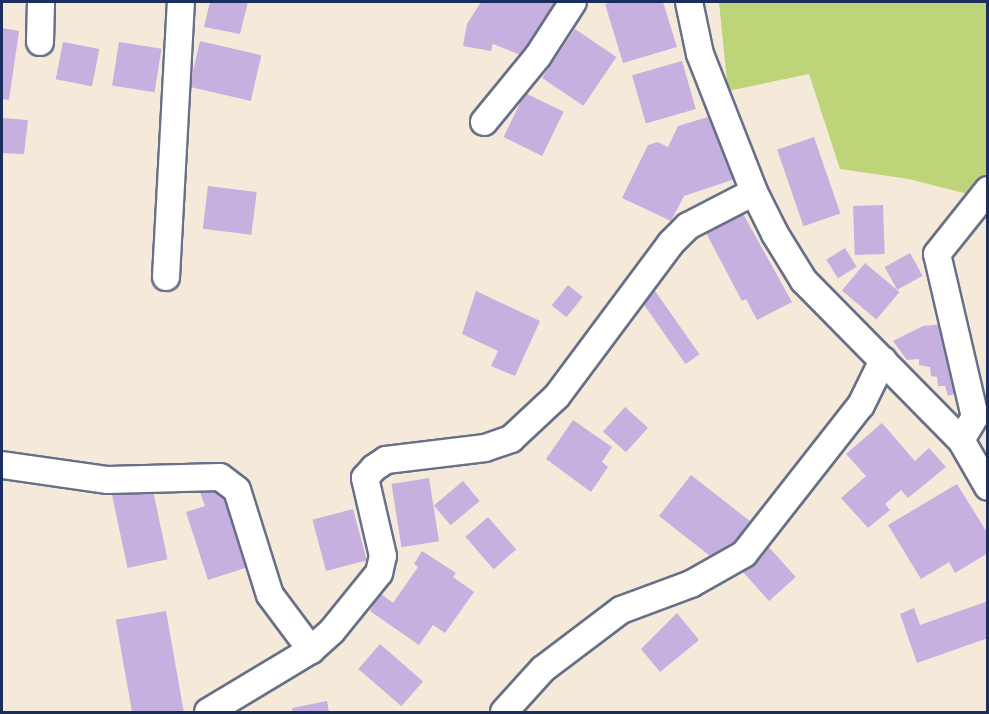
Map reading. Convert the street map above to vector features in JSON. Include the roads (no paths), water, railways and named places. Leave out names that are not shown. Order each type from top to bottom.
[{"type":"street","points":[[40,42],[41,2]]},
{"type":"street","points":[[166,277],[181,2]]},
{"type":"street","points":[[484,122],[538,56],[573,2]]},
{"type":"street","points":[[689,2],[700,54],[754,192],[804,281],[961,440],[987,487]]},
{"type":"street","points":[[961,440],[975,417],[937,254],[987,190]]},
{"type":"street","points":[[220,709],[311,650],[332,631],[379,573],[383,556],[365,478],[374,468],[386,460],[484,448],[511,439],[557,396],[671,243],[688,226],[754,192]]},
{"type":"street","points":[[504,712],[543,669],[621,610],[692,585],[744,554],[861,405],[883,360]]},
{"type":"street","points":[[2,465],[108,480],[220,477],[237,490],[270,596],[311,650]]}]
